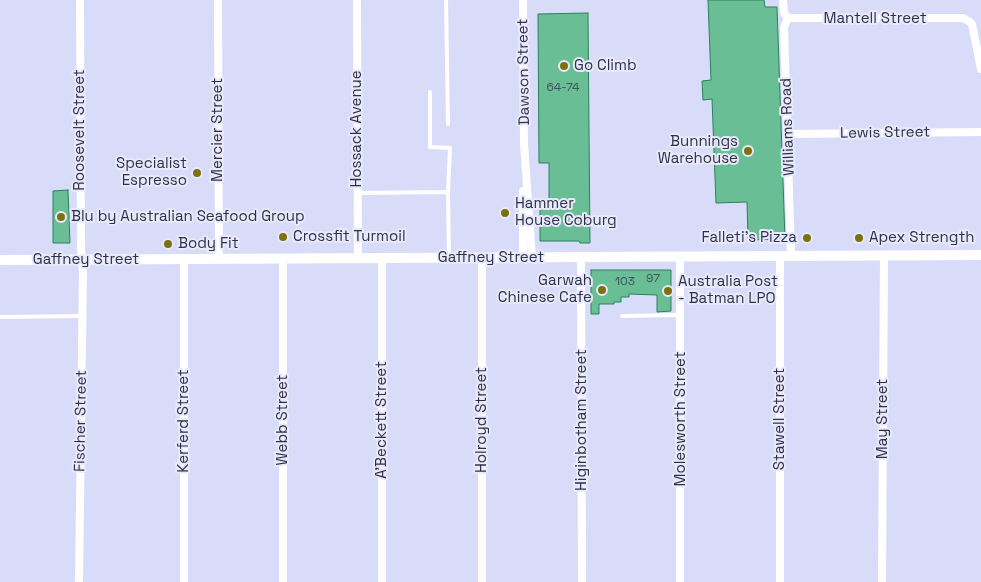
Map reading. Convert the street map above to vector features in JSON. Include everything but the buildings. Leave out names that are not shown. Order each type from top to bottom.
[{"type":"main road","name":"Gaffney Street","points":[[0,260],[981,255]]},
{"type":"street","name":"Roosevelt Street","points":[[80,0],[82,260]]},
{"type":"street","name":"Mercier Street","points":[[218,0],[219,259]]},
{"type":"street","name":"Hossack Avenue","points":[[357,0],[358,259]]},
{"type":"street","name":"Dawson Street","points":[[523,0],[524,144],[522,178],[527,258]]},
{"type":"street","name":"Williams Road","points":[[783,0],[784,13],[788,18],[784,27],[791,256]]},
{"type":"street","name":"Mantell Street","points":[[788,18],[963,18],[972,24],[981,69]]},
{"type":"street","name":"Lewis Street","points":[[788,134],[981,132]]},
{"type":"street","name":"Stawell Street","points":[[780,256],[780,582]]},
{"type":"street","name":"May Street","points":[[882,582],[884,256]]},
{"type":"street","name":"Molesworth Street","points":[[680,257],[680,582]]},
{"type":"street","name":"Holroyd Street","points":[[482,258],[482,582]]},
{"type":"street","name":"Higinbotham Street","points":[[581,258],[582,582]]},
{"type":"street","name":"Webb Street","points":[[283,259],[283,582]]},
{"type":"street","name":"A'Beckett Street","points":[[382,259],[382,582]]},
{"type":"street","name":"Fischer Street","points":[[80,582],[82,260]]},
{"type":"street","name":"Kerferd Street","points":[[184,260],[184,582]]},
{"type":"lane","points":[[446,0],[448,124]]},
{"type":"lane","points":[[430,92],[430,147],[450,148],[448,192],[449,258]]},
{"type":"lane","points":[[357,193],[448,192]]},
{"type":"lane","points":[[622,316],[681,315]]},
{"type":"lane","points":[[0,317],[83,316]]},
{"type":"place","name":"Go Climb","points":[[564,66]]},
{"type":"place","name":"Bunnings Warehouse","points":[[748,151]]},
{"type":"place","name":"Specialist Espresso","points":[[197,173]]},
{"type":"place","name":"Hammer House Coburg","points":[[505,213]]},
{"type":"place","name":"Blu by Australian Seafood Group","points":[[61,217]]},
{"type":"place","name":"Crossfit Turmoil","points":[[283,237]]},
{"type":"place","name":"Falleti's Pizza","points":[[807,238]]},
{"type":"place","name":"Apex Strength","points":[[859,238]]},
{"type":"place","name":"Body Fit","points":[[168,244]]},
{"type":"place","name":"Garwah Chinese Cafe","points":[[602,290]]},
{"type":"place","name":"Australia Post - Batman LPO","points":[[668,291]]}]
